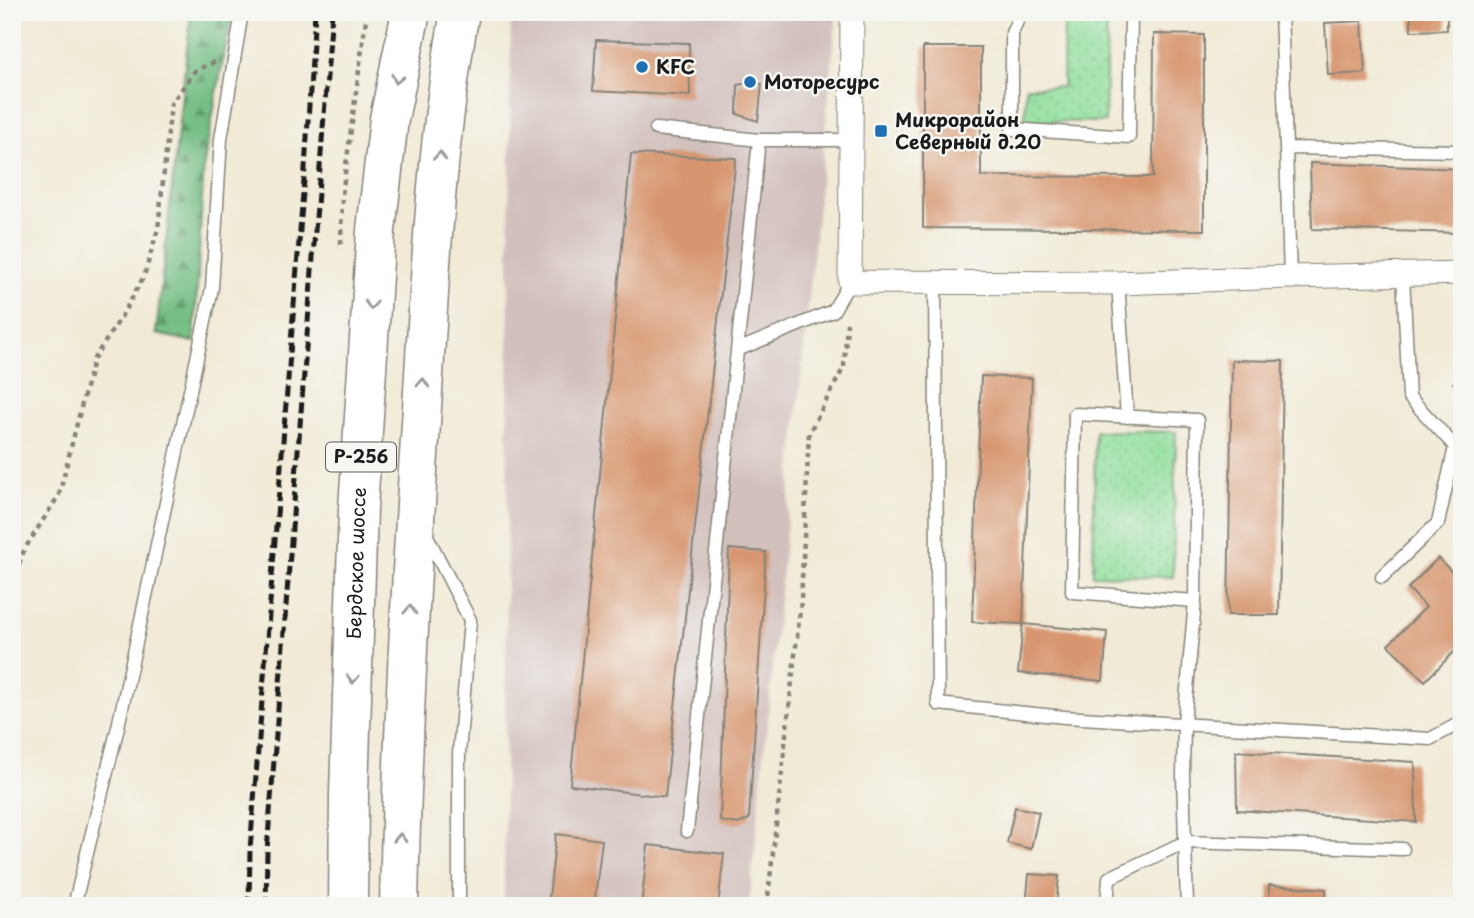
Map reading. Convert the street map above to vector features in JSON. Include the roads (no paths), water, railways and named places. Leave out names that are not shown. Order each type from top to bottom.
[{"type":"highway","name":"Бердское шоссе","points":[[348,906],[358,509],[376,230],[389,119],[411,12]]},
{"type":"highway","name":"Р-256","points":[[399,906],[401,771],[432,241],[443,123],[464,17]]},
{"type":"street","points":[[852,12],[850,282],[1118,283],[1462,273]]},
{"type":"lane","points":[[74,906],[118,727],[212,288],[221,139],[242,12]]},
{"type":"lane","points":[[1021,12],[1012,33],[1012,130],[1129,137],[1128,13],[1146,12]]},
{"type":"lane","points":[[1281,12],[1290,276]]},
{"type":"lane","points":[[656,129],[759,139],[850,140]]},
{"type":"lane","points":[[687,831],[759,139]]},
{"type":"lane","points":[[1286,148],[1462,151]]},
{"type":"lane","points":[[1382,577],[1438,523],[1459,450],[1409,397],[1402,275]]},
{"type":"lane","points":[[737,350],[833,311],[850,282]]},
{"type":"lane","points":[[934,283],[937,704],[1065,717],[1430,739],[1462,722]]},
{"type":"lane","points":[[1118,283],[1126,416]]},
{"type":"lane","points":[[1187,906],[1184,723],[1195,601],[1197,421],[1075,414],[1072,592],[1195,601]]},
{"type":"lane","points":[[415,513],[470,620],[459,754],[459,906]]},
{"type":"lane","points":[[1107,906],[1109,878],[1185,842],[1403,849]]},
{"type":"railway","points":[[249,906],[250,850],[315,12]]},
{"type":"railway","points":[[266,906],[267,851],[332,12]]},
{"type":"place","name":"KFC","points":[[642,67]]},
{"type":"place","name":"Моторесурс","points":[[750,82]]},
{"type":"place","name":"Микрорайон Северный д.20","points":[[881,131]]}]
